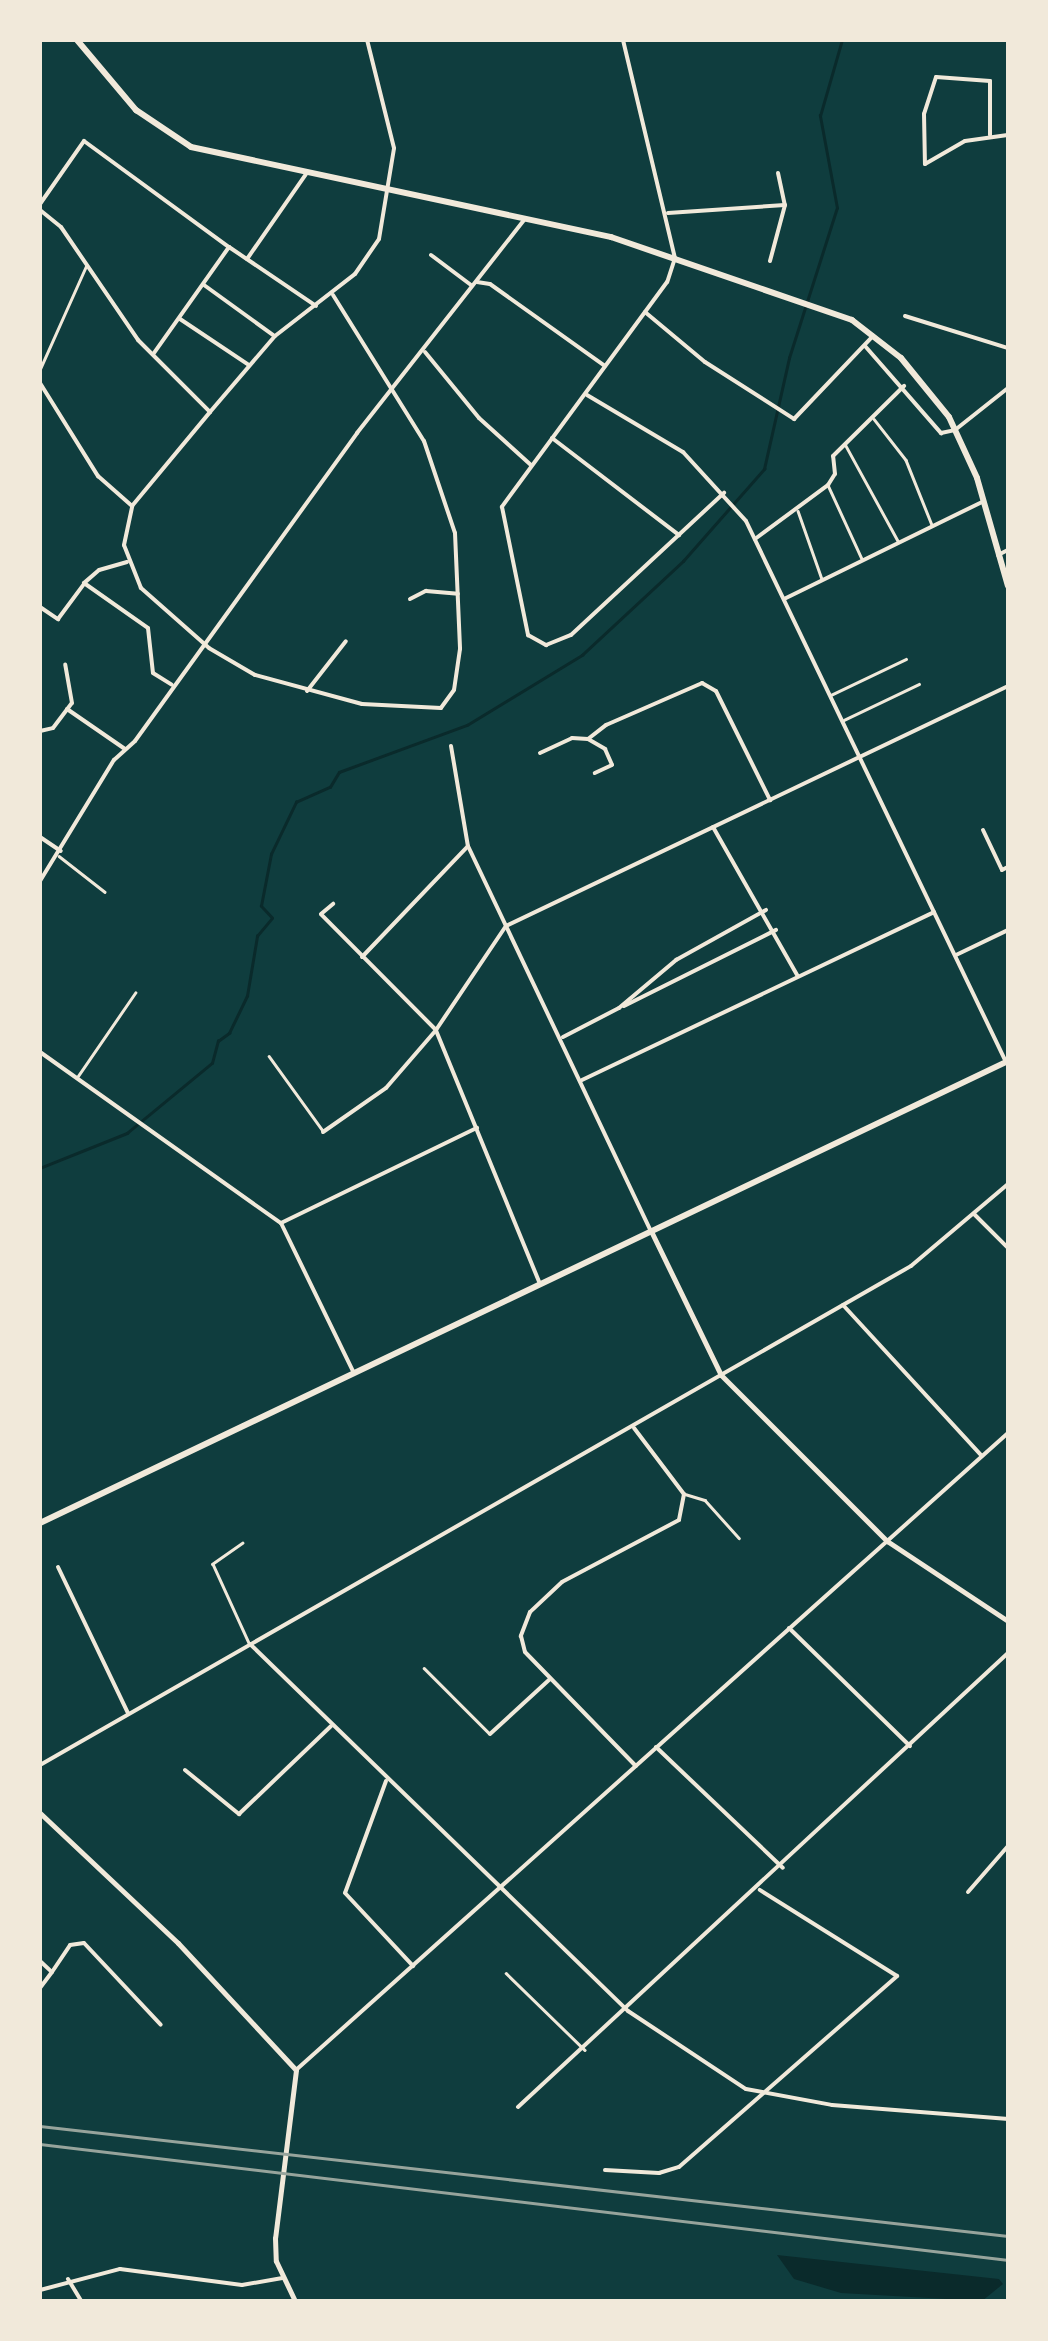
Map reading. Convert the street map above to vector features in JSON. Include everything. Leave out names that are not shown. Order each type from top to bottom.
[{"type":"main road","points":[[77,40],[163,133],[208,154],[527,216],[804,299],[874,335],[923,382],[956,430],[984,501],[1008,586]]},
{"type":"main road","points":[[40,1523],[1007,1061]]},
{"type":"street","points":[[333,295],[397,388],[424,441],[455,533],[460,594],[454,690],[445,706],[405,709],[307,691],[274,675],[255,675],[202,641],[141,588],[127,562],[124,530],[132,506],[275,336],[333,295],[372,252],[392,191],[390,115],[367,40]]},
{"type":"street","points":[[622,40],[676,258],[645,312],[506,497],[502,519],[524,628],[540,644],[562,642],[597,616],[726,495]]},
{"type":"street","points":[[990,135],[990,80],[936,78],[924,114],[925,164],[990,135],[1008,135]]},
{"type":"street","points":[[210,412],[154,353],[61,226],[40,207],[84,141],[317,307]]},
{"type":"street","points":[[770,261],[785,206],[778,172]]},
{"type":"street","points":[[248,259],[306,174]]},
{"type":"street","points":[[668,214],[785,206]]},
{"type":"street","points":[[40,880],[92,806],[95,787],[202,641],[357,432],[397,388],[527,216]]},
{"type":"street","points":[[154,353],[230,247]]},
{"type":"street","points":[[431,255],[474,283],[490,284],[605,366]]},
{"type":"street","points":[[204,286],[275,336]]},
{"type":"street","points":[[645,312],[788,418],[802,417],[874,335]]},
{"type":"street","points":[[905,316],[1008,348]]},
{"type":"street","points":[[180,318],[249,365]]},
{"type":"street","points":[[865,346],[904,386],[937,430],[956,430],[1008,388]]},
{"type":"street","points":[[425,352],[479,418],[531,465]]},
{"type":"street","points":[[40,383],[98,476],[132,506]]},
{"type":"street","points":[[756,539],[828,486],[835,474],[833,456],[904,386]]},
{"type":"street","points":[[585,394],[683,452],[740,512],[1007,1061]]},
{"type":"street","points":[[552,438],[681,536]]},
{"type":"street","points":[[784,599],[984,501]]},
{"type":"street","points":[[998,555],[1008,550]]},
{"type":"street","points":[[40,603],[58,619],[84,583],[100,570],[127,562]]},
{"type":"street","points":[[84,583],[148,628],[153,673],[172,685]]},
{"type":"street","points":[[410,599],[426,591],[460,594]]},
{"type":"street","points":[[307,691],[346,641]]},
{"type":"street","points":[[40,731],[53,728],[72,702],[65,665]]},
{"type":"street","points":[[588,740],[622,717],[702,682],[716,691],[770,800]]},
{"type":"street","points":[[324,1132],[386,1088],[436,1030],[506,926],[1008,686]]},
{"type":"street","points":[[66,709],[126,749]]},
{"type":"street","points":[[540,752],[572,738],[588,740],[604,748],[612,765],[595,773]]},
{"type":"street","points":[[451,746],[468,846],[721,1375],[887,1541],[1008,1621]]},
{"type":"street","points":[[713,827],[766,910],[797,975]]},
{"type":"street","points":[[983,830],[1002,870],[1008,867]]},
{"type":"street","points":[[40,837],[59,853]]},
{"type":"street","points":[[362,957],[468,846]]},
{"type":"street","points":[[333,904],[322,914],[436,1030],[540,1284]]},
{"type":"street","points":[[619,1008],[676,960],[766,910]]},
{"type":"street","points":[[582,1080],[934,912]]},
{"type":"street","points":[[561,1038],[776,930]]},
{"type":"street","points":[[956,955],[1008,930]]},
{"type":"street","points":[[40,1062],[43,1054],[281,1223],[354,1374]]},
{"type":"street","points":[[281,1223],[477,1128]]},
{"type":"street","points":[[40,1765],[911,1266],[1008,1184]]},
{"type":"street","points":[[974,1214],[1008,1248]]},
{"type":"street","points":[[843,1305],[983,1456]]},
{"type":"street","points":[[634,1428],[684,1494],[674,1526],[580,1570],[530,1612],[523,1623],[525,1652],[636,1766]]},
{"type":"street","points":[[296,2301],[282,2278],[274,2238],[296,2070],[1008,1433]]},
{"type":"street","points":[[58,1568],[128,1714]]},
{"type":"street","points":[[790,1628],[910,1746]]},
{"type":"street","points":[[250,1644],[386,1781],[628,2011],[762,2096],[800,2094],[832,2105],[1008,2119]]},
{"type":"street","points":[[518,2108],[760,1890],[1008,1653]]},
{"type":"street","points":[[490,1734],[550,1678]]},
{"type":"street","points":[[185,1770],[239,1814],[331,1726]]},
{"type":"street","points":[[656,1747],[783,1868]]},
{"type":"street","points":[[386,1781],[346,1893],[413,1966]]},
{"type":"street","points":[[40,1813],[164,1929],[296,2070]]},
{"type":"street","points":[[968,1892],[1008,1846]]},
{"type":"street","points":[[605,2170],[659,2173],[679,2166],[897,1976],[760,1890]]},
{"type":"street","points":[[40,1988],[70,1945],[84,1943],[161,2026]]},
{"type":"street","points":[[40,1960],[52,1972]]},
{"type":"street","points":[[40,2290],[68,2279],[120,2269],[242,2285],[282,2278]]},
{"type":"street","points":[[68,2279],[81,2301]]},
{"type":"lane","points":[[40,369],[86,265]]},
{"type":"lane","points":[[872,417],[918,487],[932,526]]},
{"type":"lane","points":[[845,444],[882,504],[898,543]]},
{"type":"lane","points":[[828,486],[862,560]]},
{"type":"lane","points":[[798,510],[822,580]]},
{"type":"lane","points":[[830,695],[906,659]]},
{"type":"lane","points":[[842,721],[919,684]]},
{"type":"lane","points":[[59,853],[105,892]]},
{"type":"lane","points":[[77,1078],[135,993]]},
{"type":"lane","points":[[270,1056],[324,1132]]},
{"type":"lane","points":[[684,1494],[705,1500],[739,1538]]},
{"type":"lane","points":[[243,1543],[213,1564],[250,1644]]},
{"type":"lane","points":[[424,1668],[490,1734]]},
{"type":"lane","points":[[506,1973],[584,2050]]},
{"type":"water","points":[[777,2255],[999,2279],[1003,2284],[982,2301],[841,2293],[794,2279]]},
{"type":"waterway","points":[[40,1168],[127,1133],[212,1063],[218,1041],[229,1033],[247,996],[257,936],[272,918],[261,906],[271,854],[296,802],[330,787],[339,772],[467,725],[582,655],[683,561],[764,469],[789,358],[837,208],[820,116],[842,40]]},
{"type":"railway","points":[[40,2126],[1008,2236]]},
{"type":"railway","points":[[40,2144],[1008,2260]]}]
